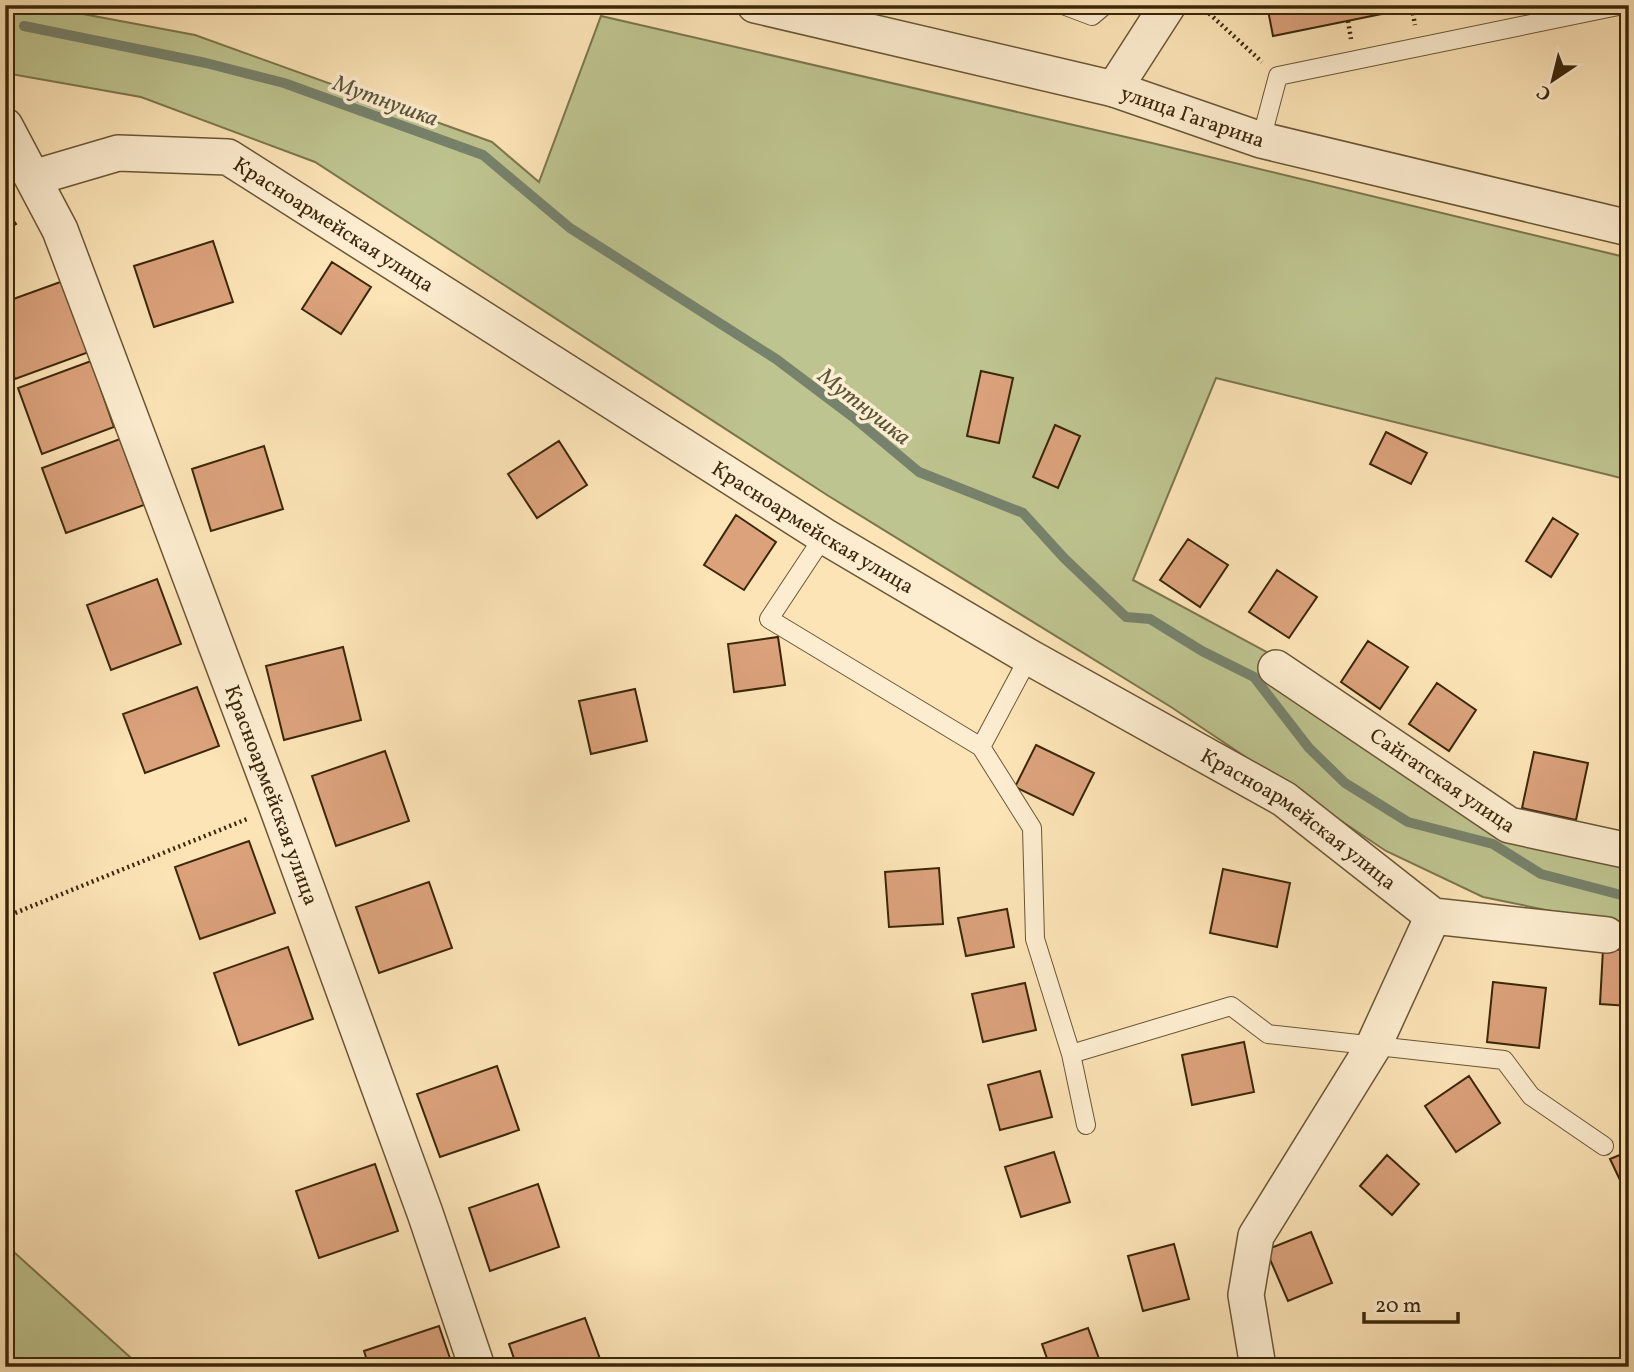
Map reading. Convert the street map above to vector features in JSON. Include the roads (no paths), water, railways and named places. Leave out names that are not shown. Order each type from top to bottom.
[{"type":"street","name":"улица Гагарина","points":[[755,5],[1114,89],[1261,141],[1629,228]]},
{"type":"street","points":[[1114,89],[1168,5]]},
{"type":"street","points":[[5,125],[33,178]]},
{"type":"street","name":"Красноармейская улица","points":[[477,1367],[425,1213],[277,807],[60,230],[33,178],[118,153],[228,157],[824,536],[1029,657],[1284,799],[1433,916]]},
{"type":"street","name":"Сайгатская улица","points":[[1276,668],[1510,825],[1629,851]]},
{"type":"street","points":[[1258,1367],[1246,1295],[1256,1236],[1373,1047],[1433,916],[1606,935]]},
{"type":"lane","points":[[1063,5],[1092,16],[1105,5]]},
{"type":"lane","points":[[1261,141],[1278,76],[1623,5]]},
{"type":"lane","points":[[824,536],[769,619],[981,747],[1032,828],[1035,939],[1071,1054],[1086,1125]]},
{"type":"lane","points":[[981,747],[1029,657]]},
{"type":"lane","points":[[1071,1054],[1231,1006],[1268,1034],[1504,1060],[1531,1096],[1604,1146]]},
{"type":"waterway","name":"Мутнушка","points":[[24,26],[206,63],[284,83],[483,155],[570,228],[776,359],[853,417],[919,472],[1023,513],[1064,558],[1126,617],[1150,619],[1202,651],[1254,677],[1309,748],[1345,783],[1408,822],[1493,844],[1541,874],[1629,897]]}]
